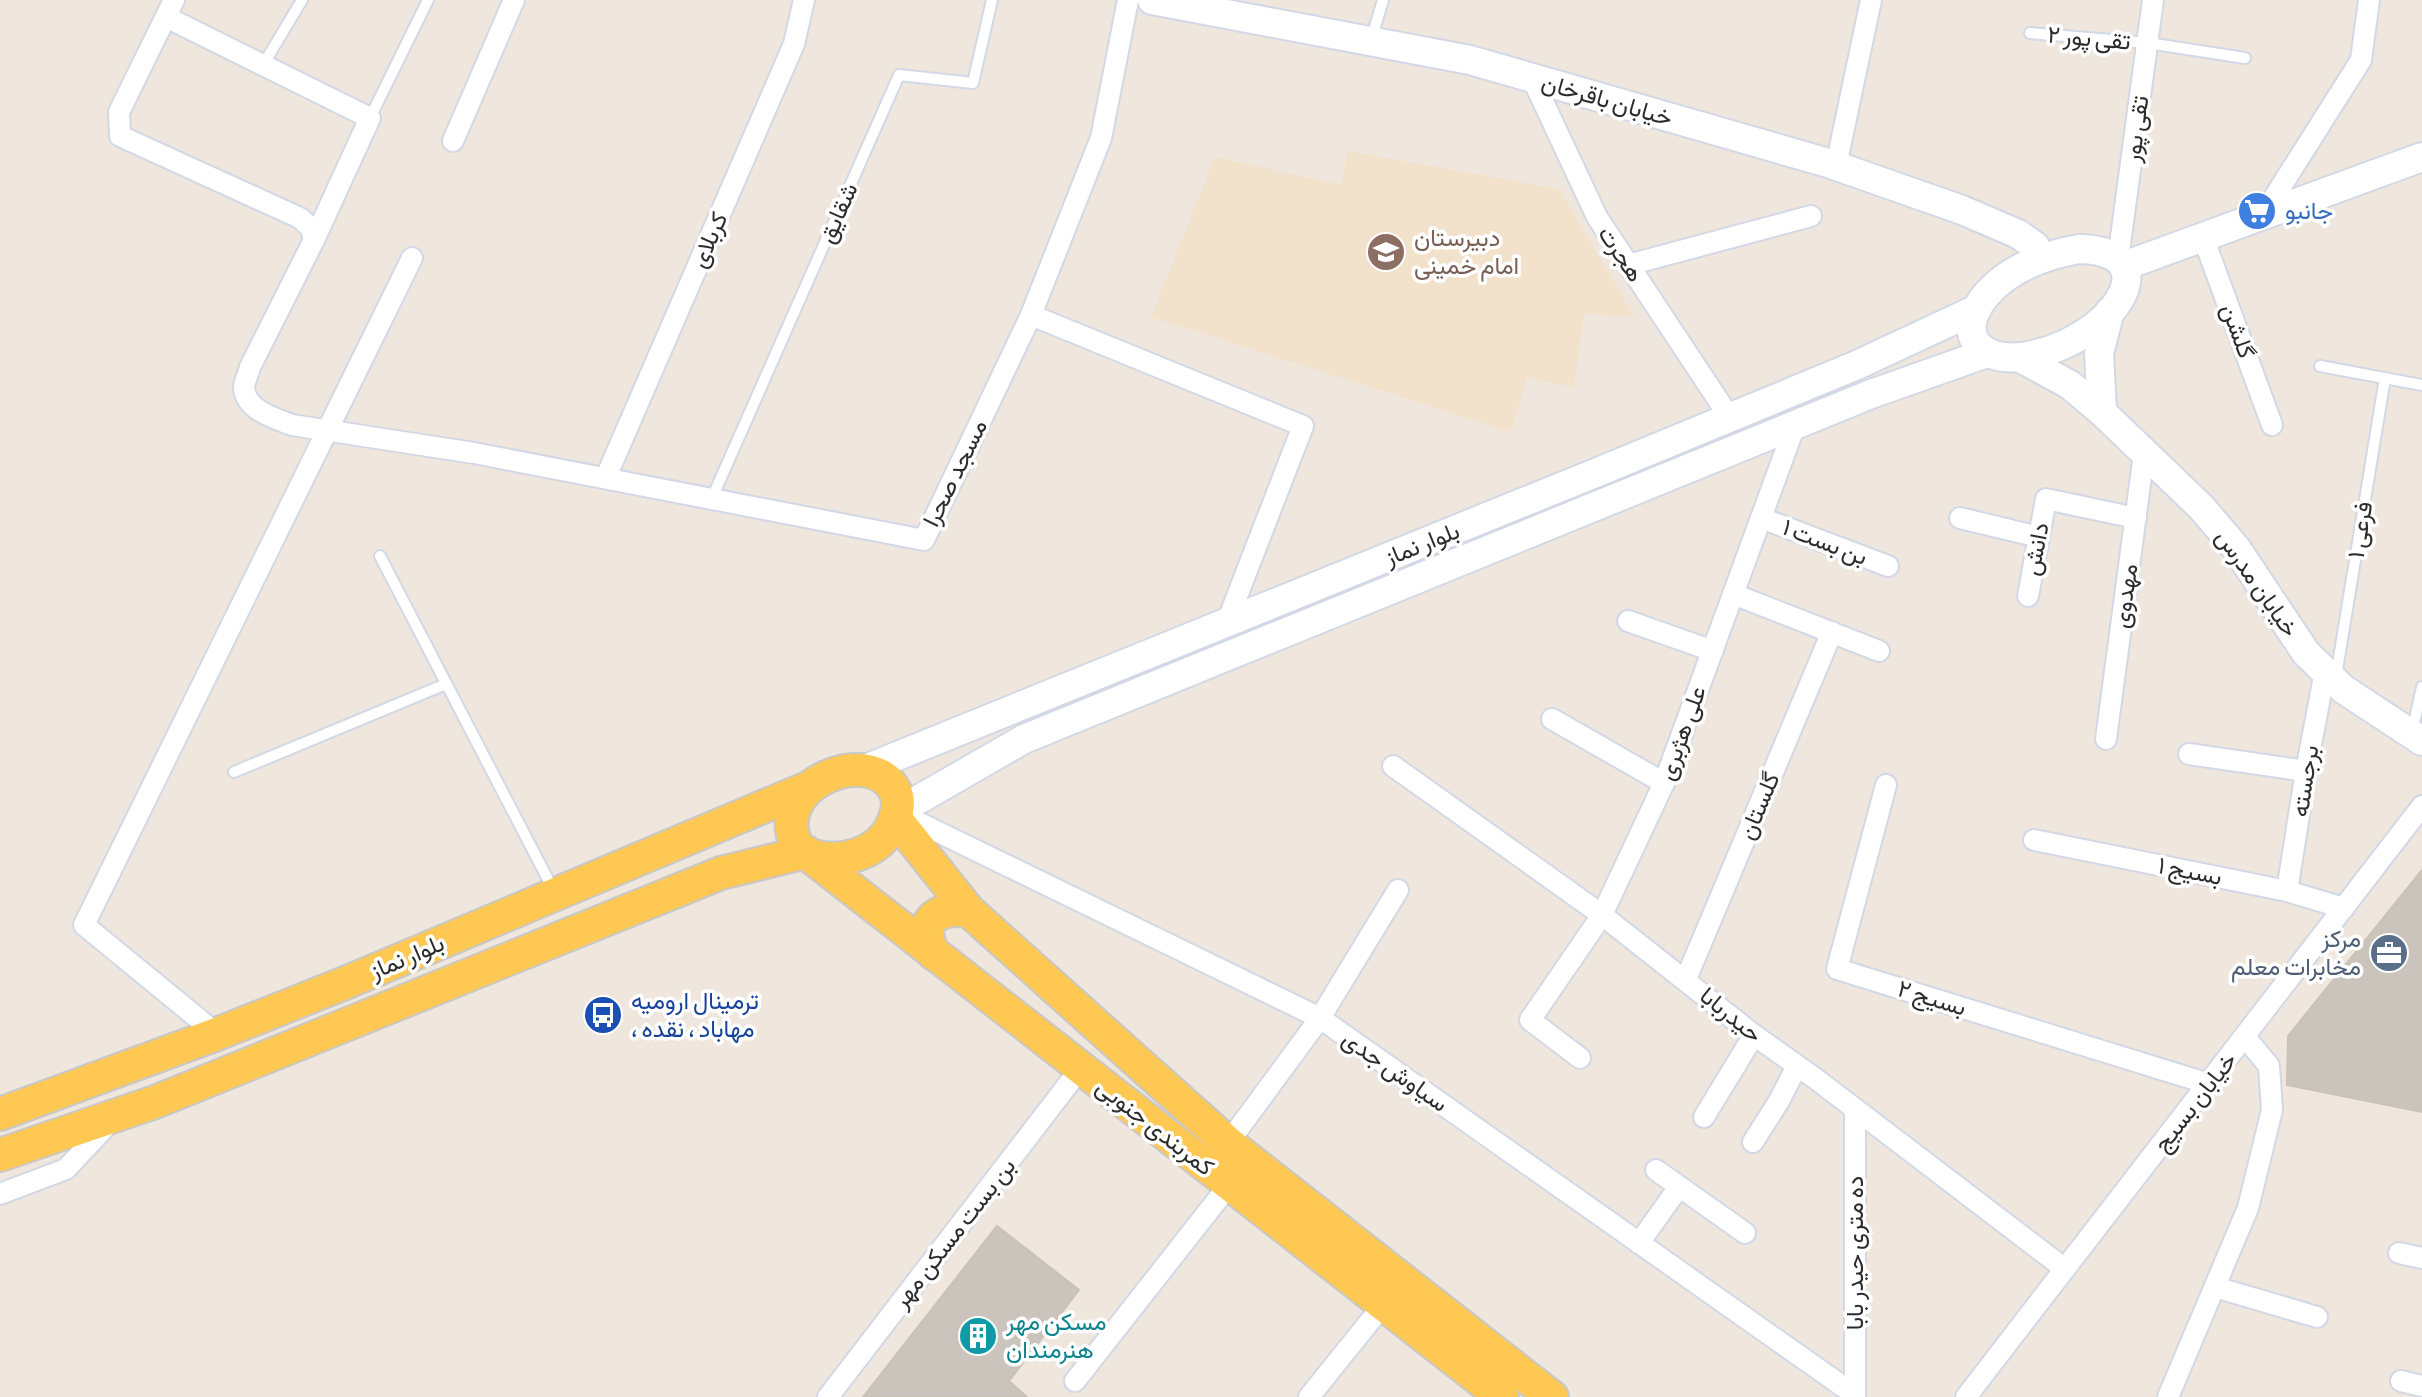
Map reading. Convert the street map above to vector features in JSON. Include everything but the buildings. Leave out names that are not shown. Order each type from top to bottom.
[{"type":"main road","name":"خیابان باقرخان","points":[[1152,0],[1470,60],[1836,166],[1962,210],[2018,234],[2035,246],[2039,259]]},
{"type":"main road","points":[[2121,262],[2203,237],[2422,157]]},
{"type":"main road","points":[[2079,249],[2111,253],[2121,262],[2126,283],[2120,297],[2096,325],[2078,337],[2049,350],[2019,357],[1987,353],[1977,346],[1972,335],[1977,309],[1987,294],[2019,269],[2039,259],[2079,249]]},
{"type":"main road","name":"بلوار نماز","points":[[863,770],[1730,418],[1977,309]]},
{"type":"main road","points":[[2102,412],[2099,353],[2110,311]]},
{"type":"main road","points":[[1895,347],[1919,353],[1923,364],[1916,378]]},
{"type":"main road","name":"بلوار نماز","points":[[896,815],[1024,739],[1795,425],[1987,353]]},
{"type":"main road","name":"خیابان مدرس","points":[[2019,357],[2070,385],[2102,412],[2201,507],[2236,548],[2306,653],[2343,689],[2417,738]]},
{"type":"main road","points":[[945,737],[940,750],[945,761],[971,770]]},
{"type":"main road","points":[[863,770],[878,774],[891,784],[898,797],[891,829],[862,853],[844,859],[826,860],[808,854],[797,846],[791,832],[791,816],[797,801],[810,787],[826,777],[844,771],[863,770]]},
{"type":"main road","name":"بلوار نماز","points":[[0,1114],[360,978],[810,787]]},
{"type":"main road","name":"کمربندی جنوبی","points":[[896,815],[969,911],[1228,1143],[1552,1397]]},
{"type":"main road","points":[[704,832],[721,839],[728,848],[727,863],[721,873]]},
{"type":"main road","name":"بلوار نماز","points":[[0,1155],[155,1102],[721,873],[808,854]]},
{"type":"main road","name":"کمربندی جنوبی","points":[[808,854],[1502,1397]]},
{"type":"main road","points":[[934,954],[926,941],[927,926],[937,914],[951,908],[969,911]]},
{"type":"main road","points":[[78,1085],[105,1119]]},
{"type":"street","points":[[453,141],[514,0]]},
{"type":"street","name":"کربلای","points":[[606,477],[794,44],[804,0]]},
{"type":"street","points":[[1128,0],[1101,138],[1031,315],[1303,426],[1227,622]]},
{"type":"street","points":[[1836,166],[1871,0]]},
{"type":"street","name":"تقی پور","points":[[2121,262],[2153,0]]},
{"type":"street","points":[[2263,215],[2361,60],[2369,0]]},
{"type":"street","points":[[170,9],[263,65],[370,118],[314,240],[311,228],[300,218],[120,136],[119,112],[170,9]]},
{"type":"street","name":"هجرت","points":[[1532,78],[1597,217],[1730,418]]},
{"type":"street","points":[[1628,265],[1811,216]]},
{"type":"street","name":"گلشن","points":[[2203,237],[2272,425]]},
{"type":"street","name":"مسجد صحرا","points":[[314,240],[250,367],[244,387],[250,403],[266,415],[292,425],[606,477],[924,540],[1031,315]]},
{"type":"street","points":[[217,1034],[84,925],[412,258]]},
{"type":"street","name":"علی هژبری","points":[[1580,1058],[1530,1020],[1602,915],[1664,783],[1795,425]]},
{"type":"street","name":"مهدوی","points":[[2106,739],[2144,454]]},
{"type":"street","name":"دانش","points":[[2028,596],[2046,499],[2136,518]]},
{"type":"street","name":"بن بست ۱","points":[[1761,518],[1888,566]]},
{"type":"street","points":[[1960,518],[2039,537]]},
{"type":"street","points":[[1733,594],[1879,651]]},
{"type":"street","points":[[1628,621],[1713,651]]},
{"type":"street","name":"گلستان","points":[[1686,979],[1832,632]]},
{"type":"street","name":"برجسته","points":[[2287,891],[2306,771],[2330,676]]},
{"type":"street","points":[[1552,719],[1664,783]]},
{"type":"street","points":[[2189,754],[2306,771]]},
{"type":"street","name":"حیدربابا","points":[[1393,766],[1602,915],[1754,1035],[2065,1269]]},
{"type":"street","name":"بسیج ۲","points":[[1886,785],[1837,969],[2209,1084]]},
{"type":"street","name":"خیابان بسیج","points":[[1966,1397],[2422,806]]},
{"type":"street","name":"سیاوش جدی","points":[[896,815],[1320,1018],[1855,1396]]},
{"type":"street","name":"بسیج ۱","points":[[2034,840],[2287,891],[2344,908]]},
{"type":"street","points":[[1228,1143],[1320,1018],[1398,890]]},
{"type":"street","points":[[1704,1117],[1754,1035]]},
{"type":"street","points":[[2168,1397],[2248,1208],[2272,1110],[2269,1066],[2245,1037]]},
{"type":"street","points":[[1753,1142],[1797,1066]]},
{"type":"street","name":"بن بست مسکن مهر","points":[[828,1397],[1080,1069]]},
{"type":"street","name":"ده متری حیدر بابا","points":[[1855,1109],[1855,1396]]},
{"type":"street","points":[[0,1194],[66,1169],[105,1119]]},
{"type":"street","points":[[1656,1170],[1745,1233]]},
{"type":"street","points":[[1075,1381],[1229,1185]]},
{"type":"street","points":[[1639,1243],[1679,1187]]},
{"type":"street","points":[[2399,1253],[2422,1258]]},
{"type":"street","points":[[2215,1287],[2317,1317]]},
{"type":"street","points":[[1309,1397],[1383,1305]]},
{"type":"street","points":[[2401,1381],[2422,1386]]},
{"type":"lane","points":[[263,65],[302,0]]},
{"type":"lane","points":[[370,118],[428,0]]},
{"type":"lane","name":"شقایق","points":[[712,498],[899,75],[973,83],[992,0]]},
{"type":"lane","points":[[1371,42],[1383,0]]},
{"type":"lane","name":"تقی پور ۲","points":[[2030,33],[2148,43],[2245,58]]},
{"type":"lane","points":[[2320,366],[2422,385]]},
{"type":"lane","name":"فرعی ۱","points":[[2330,676],[2385,378]]},
{"type":"lane","points":[[380,556],[556,895]]},
{"type":"lane","points":[[234,772],[446,684]]},
{"type":"lane","points":[[2417,738],[2422,687]]},
{"type":"shaded area","name":"دبیرستان امام خمینی","points":[[1347,151],[1559,189],[1635,317],[1584,314],[1574,387],[1527,378],[1511,432],[1151,317],[1215,157],[1342,185]]},
{"type":"place","name":"جانبو","points":[[2257,211]]},
{"type":"place","name":"دبیرستان امام خمینی","points":[[1386,252]]},
{"type":"place","name":"مرکز مخابرات معلم","points":[[2389,953]]},
{"type":"place","name":"ترمینال ارومیه ، مهاباد ، نقده","points":[[603,1015]]},
{"type":"place","name":"مسکن مهر هنرمندان","points":[[978,1336]]}]
